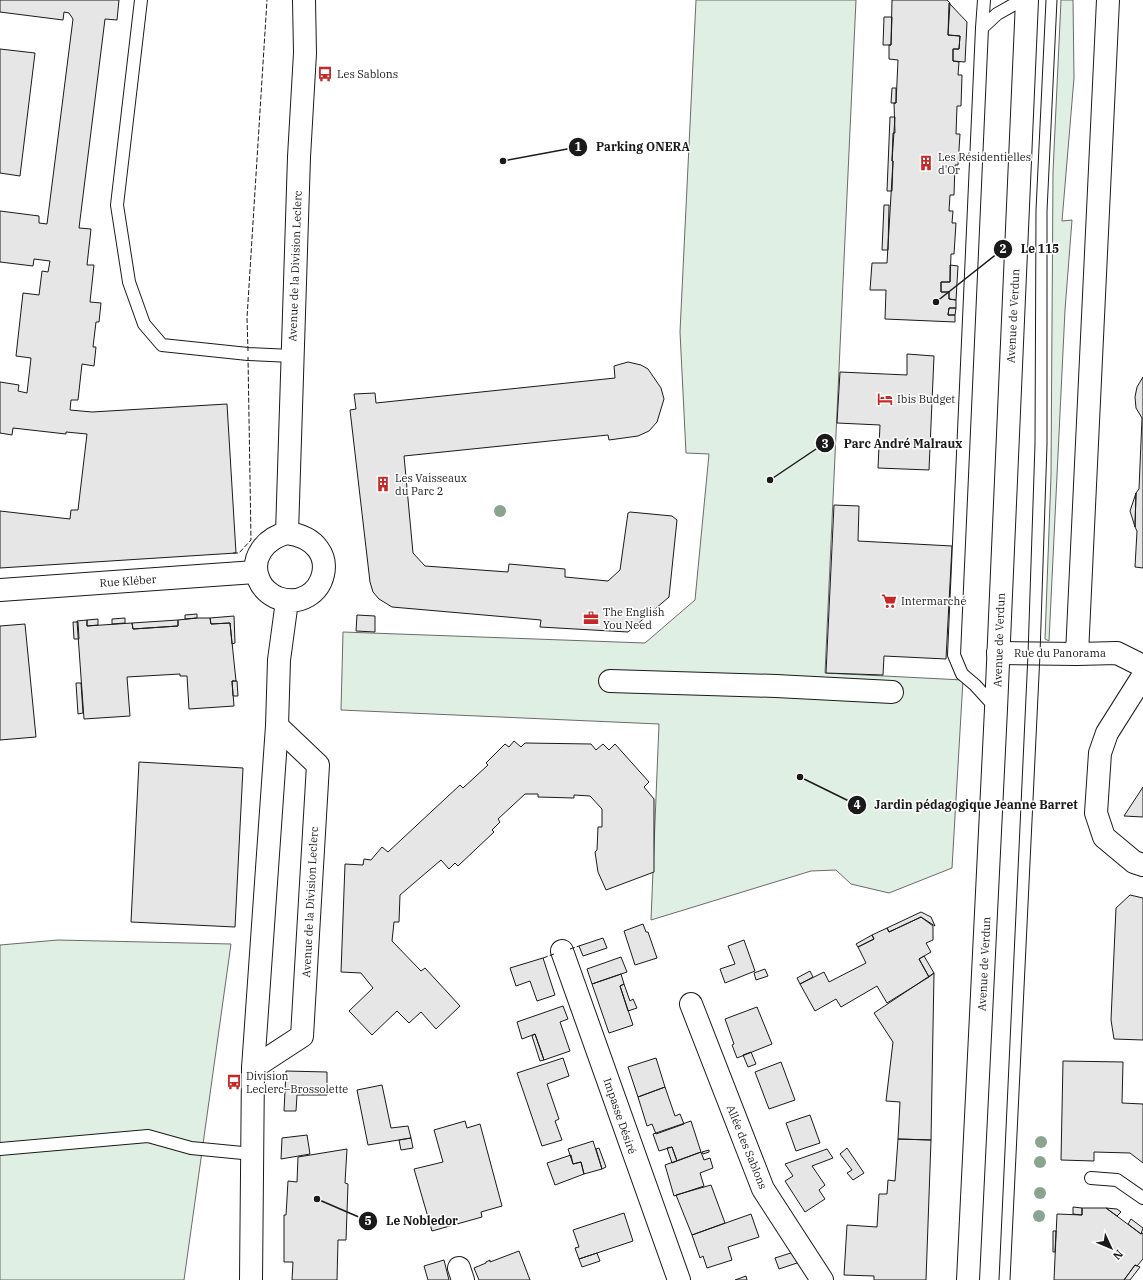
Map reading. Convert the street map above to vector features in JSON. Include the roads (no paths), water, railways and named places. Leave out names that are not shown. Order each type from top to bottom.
[{"type":"street","name":"Avenue de la Division Leclerc","points":[[287,533],[299,157],[305,53],[304,0]]},
{"type":"street","name":"Avenue de Verdun","points":[[968,1280],[996,708],[1027,0]]},
{"type":"street","points":[[1077,654],[1108,0]]},
{"type":"street","points":[[287,533],[301,535],[314,542],[321,552],[324,566],[322,580],[315,590],[304,598],[287,601],[272,596],[261,584],[255,572],[258,556],[264,544],[277,535],[287,533]]},
{"type":"street","name":"Rue Kléber","points":[[0,590],[255,572]]},
{"type":"street","points":[[251,1280],[253,1068],[277,726],[279,660],[287,601]]},
{"type":"street","name":"Rue du Panorama","points":[[998,653],[1117,653],[1143,666]]},
{"type":"street","points":[[1143,676],[1107,733],[1100,753],[1096,812],[1104,838],[1134,862],[1143,865]]},
{"type":"street","points":[[610,681],[776,686],[892,692]]},
{"type":"street","name":"Avenue de la Division Leclerc","points":[[253,1068],[302,1036],[318,765],[277,726]]},
{"type":"street","name":"Impasse Désiré","points":[[562,951],[678,1280]]},
{"type":"street","name":"Allée des Sablons","points":[[691,1004],[763,1189],[822,1280]]},
{"type":"street","points":[[242,1280],[251,1227]]},
{"type":"lane","points":[[141,0],[117,205],[129,282],[144,324],[162,345],[248,354],[292,356]]},
{"type":"lane","points":[[984,0],[954,655],[962,674],[975,685],[996,708]]},
{"type":"lane","points":[[982,28],[998,14],[1022,0]]},
{"type":"lane","points":[[0,1149],[148,1136],[191,1148],[253,1154]]},
{"type":"lane","points":[[1091,1178],[1117,1180],[1143,1198]]},
{"type":"tram line","points":[[999,1280],[1028,654],[1035,444],[1036,210],[1046,0]]},
{"type":"tram line","points":[[1010,1280],[1040,654],[1047,444],[1047,211],[1057,0]]},
{"type":"place","name":"Les Sablons","points":[[325,74]]},
{"type":"place","name":"Parking ONERA","points":[[503,161]]},
{"type":"place","name":"Les Résidentielles d'Or","points":[[926,163]]},
{"type":"place","name":"Le 115","points":[[936,302]]},
{"type":"place","name":"Ibis Budget","points":[[885,399]]},
{"type":"place","name":"Parc André Malraux","points":[[770,480]]},
{"type":"place","name":"Les Vaisseaux du Parc 2","points":[[383,484]]},
{"type":"place","name":"Intermarché","points":[[889,601]]},
{"type":"place","name":"The English You Need","points":[[591,618]]},
{"type":"place","name":"Jardin pédagogique Jeanne Barret","points":[[800,777]]},
{"type":"place","name":"Division Leclerc–Brossolette","points":[[234,1082]]},
{"type":"place","name":"Le Nobledor","points":[[317,1199]]}]
